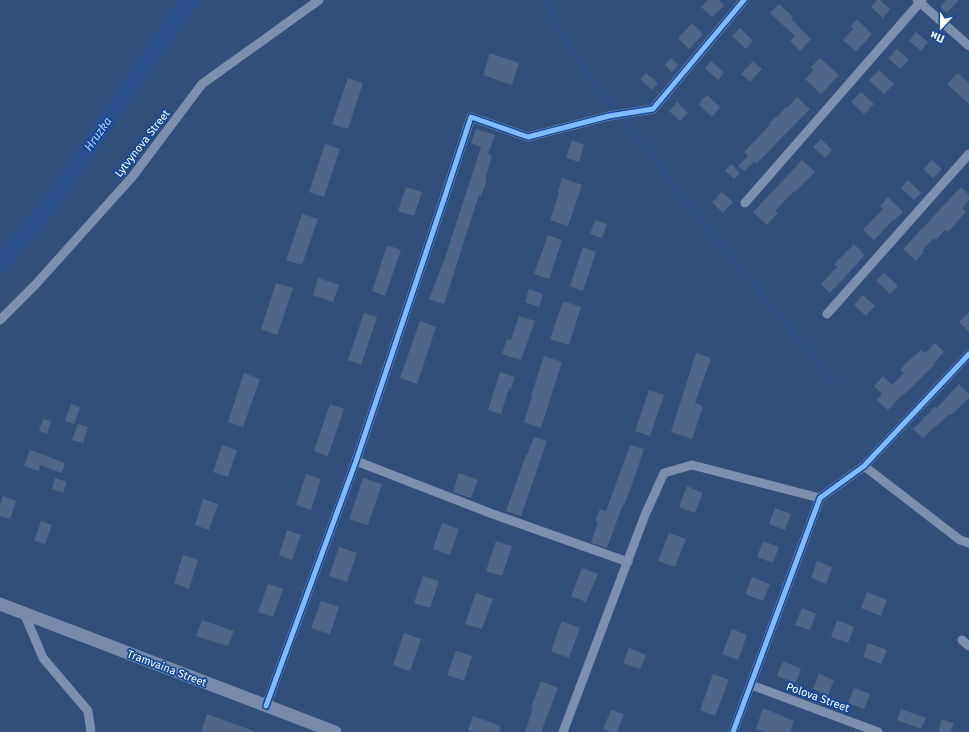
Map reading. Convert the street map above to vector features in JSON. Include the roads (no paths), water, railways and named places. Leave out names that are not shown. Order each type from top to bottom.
[{"type":"street","name":"Lytvynova Street","points":[[0,320],[36,284],[133,176],[202,84],[319,0]]},
{"type":"street","points":[[266,706],[356,461],[471,118],[528,137],[609,116],[653,109],[744,0]]},
{"type":"street","points":[[745,203],[920,1],[969,46]]},
{"type":"street","points":[[827,314],[969,154]]},
{"type":"street","points":[[733,732],[820,498],[864,466],[969,354]]},
{"type":"street","points":[[356,461],[490,513],[628,562]]},
{"type":"street","points":[[563,732],[645,515],[664,473],[692,465],[820,498]]},
{"type":"street","points":[[864,466],[960,540],[969,543]]},
{"type":"street","name":"Tramvaina Street","points":[[0,604],[335,732]]},
{"type":"street","points":[[24,613],[43,658],[88,711],[91,732]]},
{"type":"street","name":"Polova Street","points":[[751,685],[878,732]]},
{"type":"waterway","name":"Hruzka","points":[[0,264],[48,207],[184,7],[191,0]]},
{"type":"waterway","points":[[547,0],[556,27],[601,91],[700,220],[834,382]]}]
